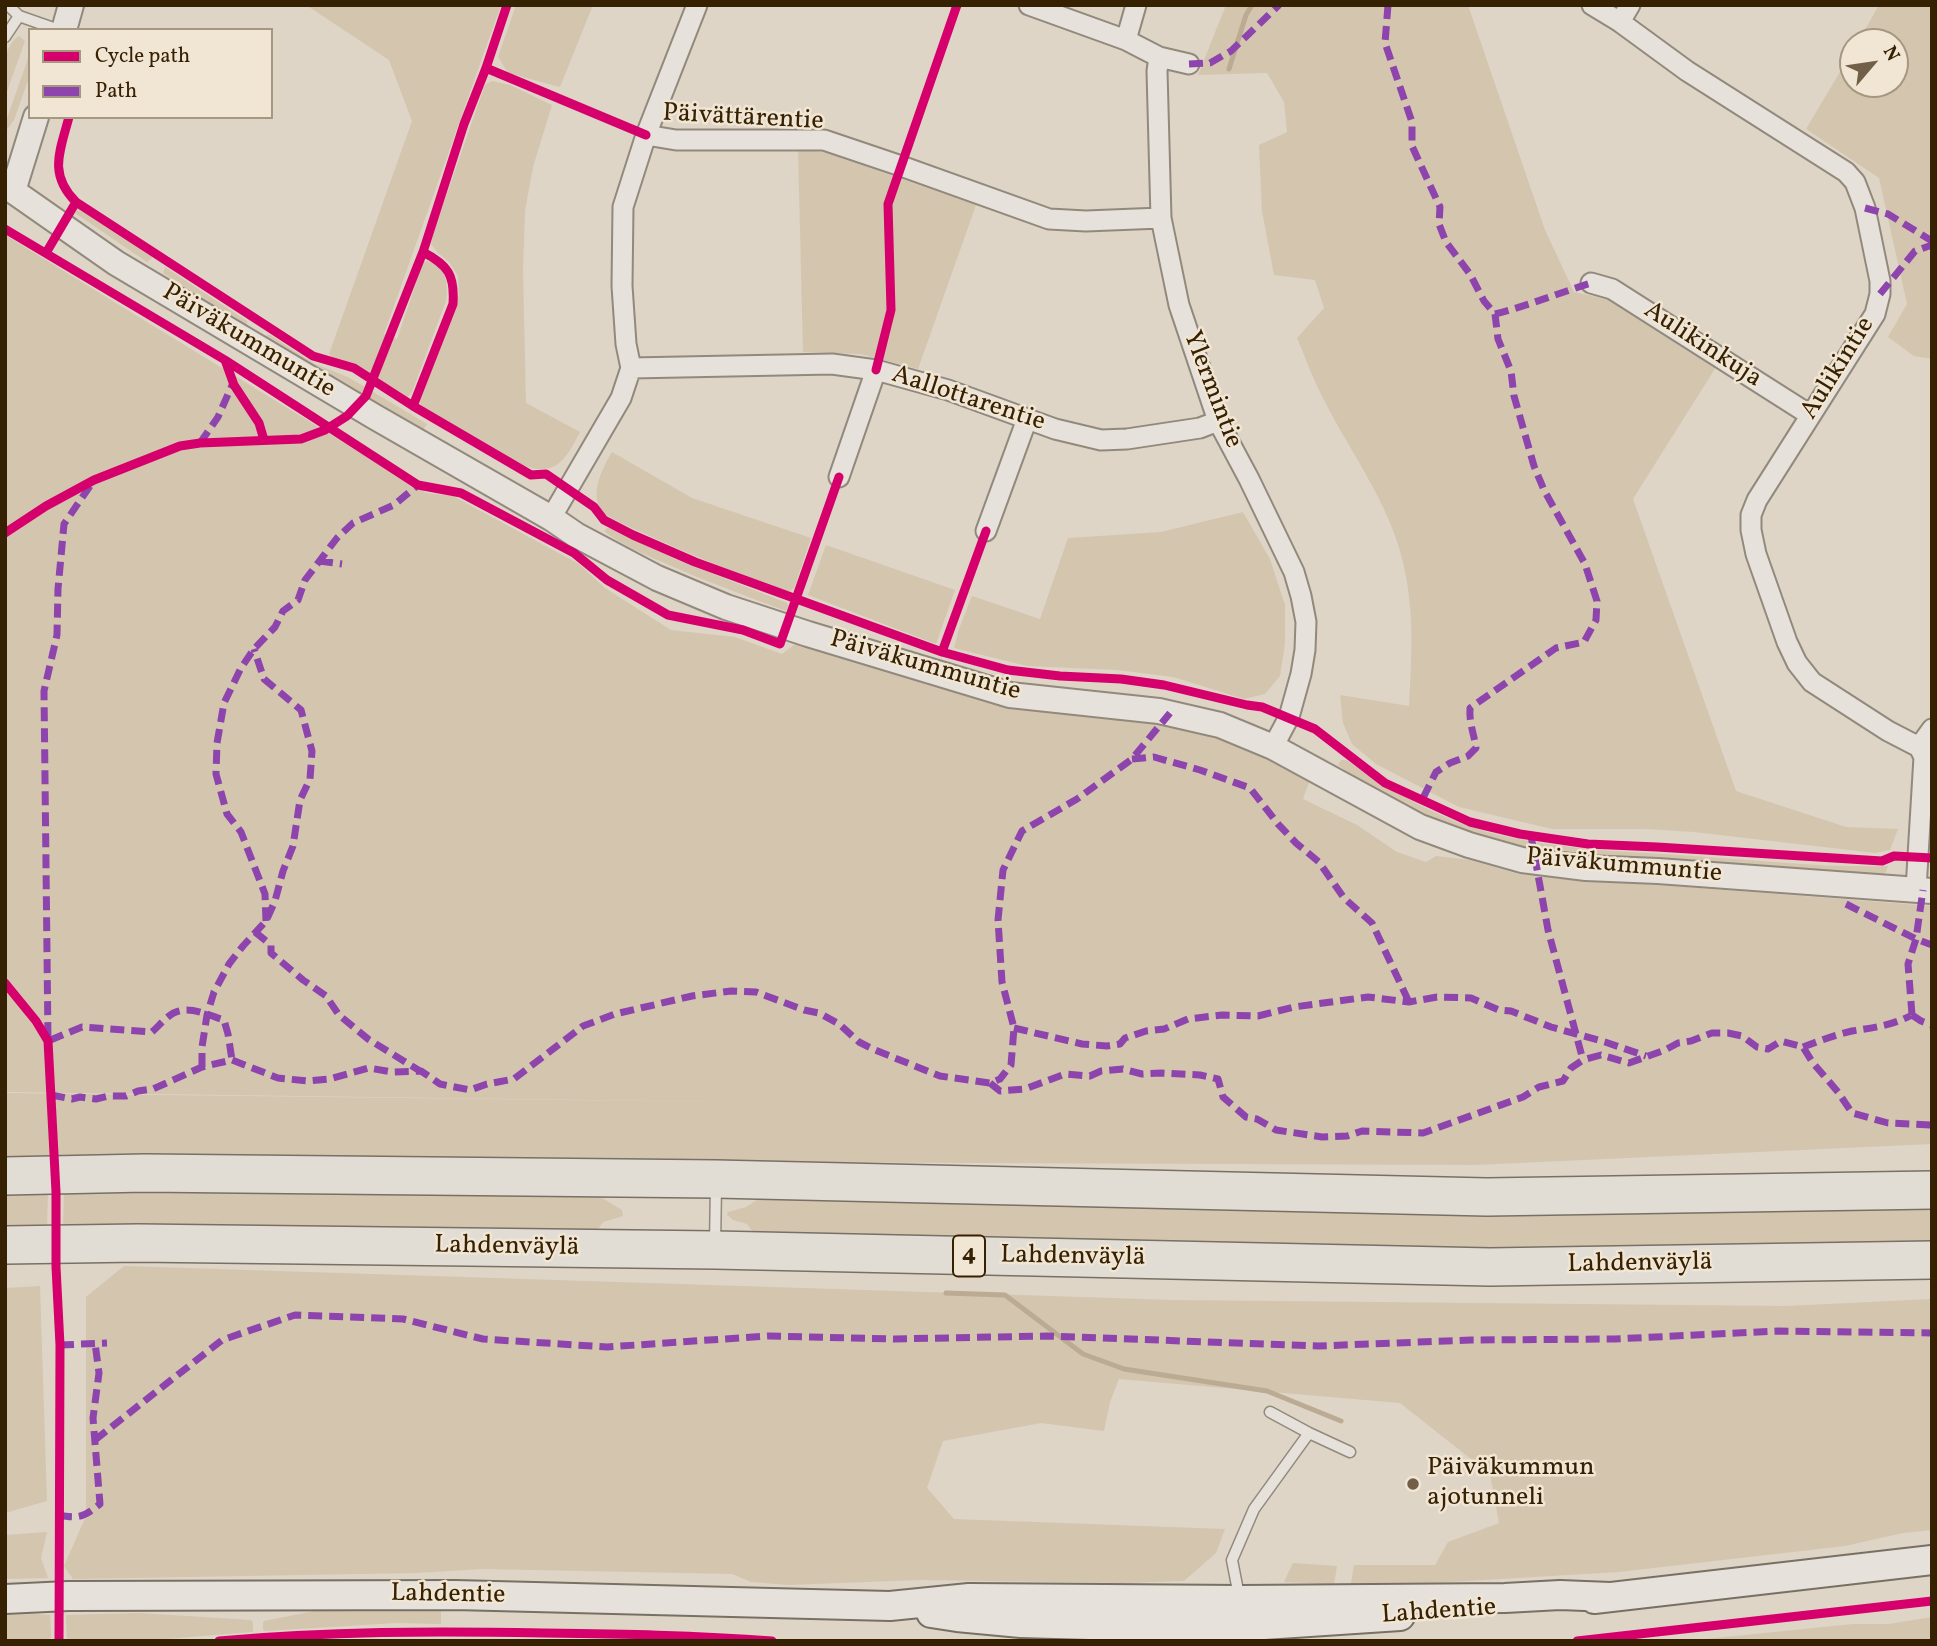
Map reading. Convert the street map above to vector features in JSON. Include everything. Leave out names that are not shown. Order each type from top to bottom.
[{"type":"highway","points":[[5,1176],[145,1173],[716,1179],[1487,1197],[1932,1190]]},
{"type":"highway","name":"Lahdenväylä","points":[[5,1245],[138,1243],[715,1250],[1490,1268],[1932,1260]]},
{"type":"main road","name":"Lahdentie","points":[[5,1599],[68,1596],[455,1595],[890,1606],[969,1598],[1237,1621],[1561,1605],[1932,1560]]},
{"type":"street","points":[[63,28],[71,5]]},
{"type":"street","points":[[551,518],[621,398],[631,368],[626,344],[622,286],[623,208],[646,135],[697,5]]},
{"type":"street","points":[[1029,5],[1126,40],[1159,57],[1189,64]]},
{"type":"street","points":[[1126,40],[1136,5]]},
{"type":"street","name":"Aulikintie","points":[[1592,5],[1625,14],[1687,71],[1846,172],[1855,182],[1865,208],[1880,281],[1875,314],[1757,500],[1751,515],[1751,530],[1756,554],[1797,663],[1812,682],[1925,754]]},
{"type":"street","name":"Ylermintie","points":[[1159,57],[1157,71],[1161,218],[1179,305],[1218,421],[1294,572],[1306,622],[1301,674],[1289,717],[1273,747]]},
{"type":"street","points":[[9,189],[35,119]]},
{"type":"street","name":"Päivättärentie","points":[[646,135],[676,140],[824,140],[1049,219],[1086,221],[1161,218]]},
{"type":"street","name":"Päiväkummuntie","points":[[9,189],[116,263],[375,418],[551,518],[576,536],[657,578],[726,607],[1010,695],[1159,710],[1220,725],[1273,747],[1420,827],[1469,845],[1522,859],[1586,868],[1924,890]]},
{"type":"street","name":"Aulikinkuja","points":[[1591,283],[1612,289],[1810,415]]},
{"type":"street","name":"Aallottarentie","points":[[631,368],[832,364],[876,370],[916,380],[1055,429],[1101,440],[1200,428],[1218,421]]},
{"type":"street","points":[[839,477],[876,370]]},
{"type":"street","points":[[986,531],[1027,419]]},
{"type":"street","points":[[1924,890],[1925,754],[1932,729]]},
{"type":"lane","points":[[8,5],[19,16],[56,28]]},
{"type":"lane","points":[[5,37],[19,16]]},
{"type":"lane","points":[[715,1250],[716,1179]]},
{"type":"lane","points":[[1270,1412],[1350,1452]]},
{"type":"lane","points":[[1237,1621],[1232,1560],[1254,1509],[1309,1433]]},
{"type":"shaded area","points":[[306,5],[501,5],[384,334],[397,339],[423,263],[426,261],[438,266],[445,275],[446,301],[408,397],[339,362],[329,354],[412,121],[389,60]]},
{"type":"shaded area","points":[[516,5],[593,5],[560,87],[508,73],[498,57]]},
{"type":"shaded area","points":[[1226,5],[1468,5],[1545,230],[1574,292],[1637,306],[1716,367],[1633,499],[1736,791],[1846,827],[1898,829],[1890,850],[1875,853],[1646,829],[1552,829],[1459,807],[1376,764],[1352,744],[1343,723],[1340,695],[1409,706],[1410,609],[1405,571],[1385,512],[1321,394],[1297,338],[1324,308],[1315,280],[1274,275],[1262,211],[1259,145],[1287,132],[1284,102],[1267,73],[1198,75]]},
{"type":"shaded area","points":[[1879,5],[1932,5],[1932,359],[1914,356],[1888,337],[1907,304],[1879,178],[1806,129],[1839,74],[1839,98],[1909,98],[1909,28],[1866,28]]},
{"type":"shaded area","points":[[19,36],[25,41],[5,97],[6,55],[13,41]]},
{"type":"shaded area","points":[[28,59],[28,81],[14,120],[5,132],[5,124]]},
{"type":"shaded area","points":[[492,81],[510,85],[552,105],[533,167],[525,211],[523,270],[526,403],[580,432],[562,461],[551,468],[536,469],[521,464],[451,426],[420,404],[419,399],[459,296],[458,276],[449,262],[431,244],[485,85]]},
{"type":"shaded area","points":[[798,150],[824,152],[976,205],[918,369],[860,354],[803,352]]},
{"type":"shaded area","points":[[77,210],[152,258],[147,262],[75,213]]},
{"type":"shaded area","points":[[5,235],[426,493],[453,496],[579,564],[605,588],[671,630],[735,637],[782,654],[808,634],[1010,695],[1159,711],[1314,769],[1303,799],[1357,825],[1397,852],[1426,862],[1436,856],[1470,860],[1518,874],[1932,906],[1932,1144],[1475,1165],[5,1159],[5,1093],[805,1103],[5,1092]]},
{"type":"shaded area","points":[[165,267],[247,321],[247,329],[163,273]]},
{"type":"shaded area","points":[[267,335],[315,364],[348,377],[427,424],[422,432],[265,341]]},
{"type":"shaded area","points":[[612,452],[692,498],[811,538],[794,588],[785,591],[730,570],[606,515],[599,505],[597,490],[601,473]]},
{"type":"shaded area","points":[[1243,512],[1270,559],[1285,605],[1285,644],[1280,676],[1265,694],[1244,699],[1173,677],[1117,670],[1027,666],[954,648],[972,596],[1040,619],[1068,538],[1161,532]]},
{"type":"shaded area","points":[[607,528],[675,559],[787,603],[786,611],[639,552],[604,531]]},
{"type":"shaded area","points":[[826,545],[955,590],[936,644],[808,595]]},
{"type":"shaded area","points":[[1341,760],[1346,760],[1400,794],[1442,816],[1486,832],[1517,839],[1614,851],[1821,865],[1888,866],[1886,872],[1880,875],[1828,873],[1598,857],[1523,848],[1474,836],[1420,815],[1386,797],[1338,765]]},
{"type":"shaded area","points":[[156,1190],[594,1193],[622,1210],[623,1216],[603,1222],[597,1231],[63,1230],[64,1192]]},
{"type":"shaded area","points":[[5,1191],[48,1192],[47,1229],[5,1230]]},
{"type":"shaded area","points":[[763,1196],[1932,1204],[1932,1243],[1469,1249],[756,1236],[747,1224],[727,1215],[728,1212],[746,1207]]},
{"type":"shaded area","points":[[124,1266],[1174,1300],[1785,1306],[1932,1299],[1932,1530],[1903,1533],[1845,1546],[1619,1572],[1350,1588],[1354,1565],[1435,1565],[1448,1542],[1499,1523],[1490,1474],[1400,1403],[1119,1379],[1110,1402],[1104,1431],[1041,1423],[943,1441],[927,1488],[954,1519],[1225,1529],[1216,1553],[1184,1581],[1124,1583],[920,1580],[788,1585],[751,1582],[732,1574],[482,1569],[417,1573],[73,1579],[64,1566],[86,1516],[86,1297]]},
{"type":"shaded area","points":[[40,1286],[47,1501],[5,1513],[5,1288]]},
{"type":"shaded area","points":[[47,1532],[41,1558],[48,1578],[5,1579],[5,1535]]},
{"type":"shaded area","points":[[1293,1563],[1337,1566],[1334,1584],[1284,1582]]},
{"type":"shaded area","points":[[320,1610],[441,1611],[441,1624],[397,1623],[263,1630],[264,1621]]},
{"type":"shaded area","points":[[139,1613],[251,1620],[253,1632],[140,1641],[67,1641],[66,1615]]},
{"type":"shaded area","points":[[5,1615],[50,1615],[51,1637],[47,1641],[5,1641]]},
{"type":"shaded area","points":[[1932,1617],[1932,1641],[1686,1641],[1853,1624],[1888,1624]]},
{"type":"waterway","points":[[1229,69],[1246,15],[1252,5]]},
{"type":"waterway","points":[[946,1293],[1005,1295],[1083,1354],[1124,1369],[1267,1391],[1341,1421]]},
{"type":"marked path","points":[[1189,64],[1210,63],[1231,51],[1279,5]]},
{"type":"marked path","points":[[1388,5],[1385,43],[1412,122],[1412,146],[1440,207],[1439,224],[1446,242],[1495,314],[1498,339],[1511,371],[1514,396],[1534,466],[1544,490],[1585,564],[1597,601],[1596,620],[1584,642],[1556,648],[1470,708],[1476,748],[1468,756],[1436,772],[1422,800]]},
{"type":"marked path","points":[[1865,208],[1888,214],[1932,241]]},
{"type":"marked path","points":[[1880,294],[1915,251],[1932,245]]},
{"type":"marked path","points":[[1495,314],[1591,283]]},
{"type":"marked path","points":[[200,443],[218,417],[233,383]]},
{"type":"marked path","points":[[266,921],[265,894],[241,832],[227,814],[216,774],[217,743],[224,703],[241,668],[254,649],[275,627],[283,611],[298,600],[305,580],[337,538],[353,523],[394,505],[418,485]]},
{"type":"marked path","points":[[90,486],[64,524],[57,635],[44,691],[48,1041],[82,1027],[152,1032],[172,1014],[190,1010],[224,1020],[232,1060]]},
{"type":"marked path","points":[[319,561],[342,564]]},
{"type":"marked path","points":[[202,1067],[207,1015],[214,992],[229,964],[266,921],[293,846],[300,800],[310,779],[312,751],[301,710],[264,679],[254,649]]},
{"type":"marked path","points":[[51,1095],[72,1099],[126,1096],[153,1089],[202,1067],[232,1060],[278,1078],[308,1081],[329,1079],[369,1068],[392,1072],[421,1071],[440,1084],[470,1090],[514,1079],[583,1026],[615,1014],[692,996],[731,991],[756,992],[819,1013],[839,1024],[859,1042],[940,1076],[990,1083],[1000,1079],[1011,1065],[1014,1028],[1002,982],[998,920],[1003,870],[1022,831],[1077,799],[1132,759],[1170,713]]},
{"type":"marked path","points":[[1132,759],[1154,757],[1250,788],[1278,824],[1319,862],[1344,898],[1372,923],[1409,1002]]},
{"type":"marked path","points":[[1531,836],[1548,930],[1583,1060]]},
{"type":"marked path","points":[[1912,1015],[1908,964],[1916,939],[1923,890]]},
{"type":"marked path","points":[[1846,904],[1932,945]]},
{"type":"marked path","points":[[255,932],[271,945],[271,953],[326,996],[339,1015],[368,1039],[420,1071]]},
{"type":"marked path","points":[[1014,1028],[1082,1044],[1107,1046],[1120,1044],[1125,1038],[1164,1029],[1188,1019],[1222,1015],[1258,1016],[1294,1007],[1368,997],[1409,1002],[1437,997],[1471,998],[1499,1010],[1511,1011],[1551,1027],[1646,1056]]},
{"type":"marked path","points":[[1912,1015],[1932,1025]]},
{"type":"marked path","points":[[1803,1047],[1827,1038],[1890,1024],[1912,1015]]},
{"type":"marked path","points":[[990,1083],[1000,1091],[1025,1089],[1065,1074],[1090,1076],[1101,1071],[1123,1069],[1142,1074],[1200,1075],[1218,1079],[1223,1097],[1246,1117],[1257,1119],[1276,1130],[1322,1137],[1347,1136],[1362,1131],[1423,1133],[1523,1097],[1539,1087],[1563,1081],[1571,1068],[1583,1060],[1601,1055],[1629,1063],[1678,1043],[1712,1033],[1728,1033],[1742,1036],[1757,1047],[1768,1049],[1781,1041],[1803,1047],[1852,1113],[1888,1123],[1932,1125]]},
{"type":"marked path","points":[[95,1440],[222,1340],[295,1315],[403,1319],[483,1339],[607,1347],[768,1336],[894,1339],[1047,1336],[1319,1346],[1471,1340],[1614,1339],[1778,1331],[1932,1333]]},
{"type":"marked path","points":[[58,1515],[81,1516],[100,1504],[93,1418],[99,1373],[95,1343]]},
{"type":"marked path","points":[[60,1345],[107,1343]]},
{"type":"cycle path","points":[[5,533],[46,506],[94,480],[180,446],[301,439],[325,430],[347,416],[366,396],[423,252],[464,124],[507,5]]},
{"type":"cycle path","points":[[876,370],[891,310],[888,204],[957,5]]},
{"type":"cycle path","points":[[486,68],[646,135]]},
{"type":"cycle path","points":[[46,253],[76,202],[67,192],[59,172],[60,151],[68,119]]},
{"type":"cycle path","points":[[76,202],[313,356],[354,368],[531,475],[546,474],[594,507],[604,520],[695,562],[942,652],[1008,670],[1164,685],[1262,707],[1315,729],[1385,783],[1470,822],[1520,834],[1588,844],[1882,861],[1894,856],[1932,858]]},
{"type":"cycle path","points":[[5,229],[225,360],[418,485],[461,493],[574,553],[607,580],[668,615],[743,630],[780,644],[839,477]]},
{"type":"cycle path","points":[[413,406],[453,304],[453,285],[448,272],[439,262],[423,252]]},
{"type":"cycle path","points":[[225,360],[234,385],[259,423],[264,440]]},
{"type":"cycle path","points":[[942,652],[986,531]]},
{"type":"cycle path","points":[[5,983],[36,1021],[48,1041],[60,1345],[59,1641]]},
{"type":"cycle path","points":[[1577,1641],[1932,1601]]},
{"type":"cycle path","points":[[219,1641],[381,1632],[658,1635],[772,1641]]},
{"type":"place","name":"Päiväkummun ajotunneli","points":[[1413,1484]]}]
